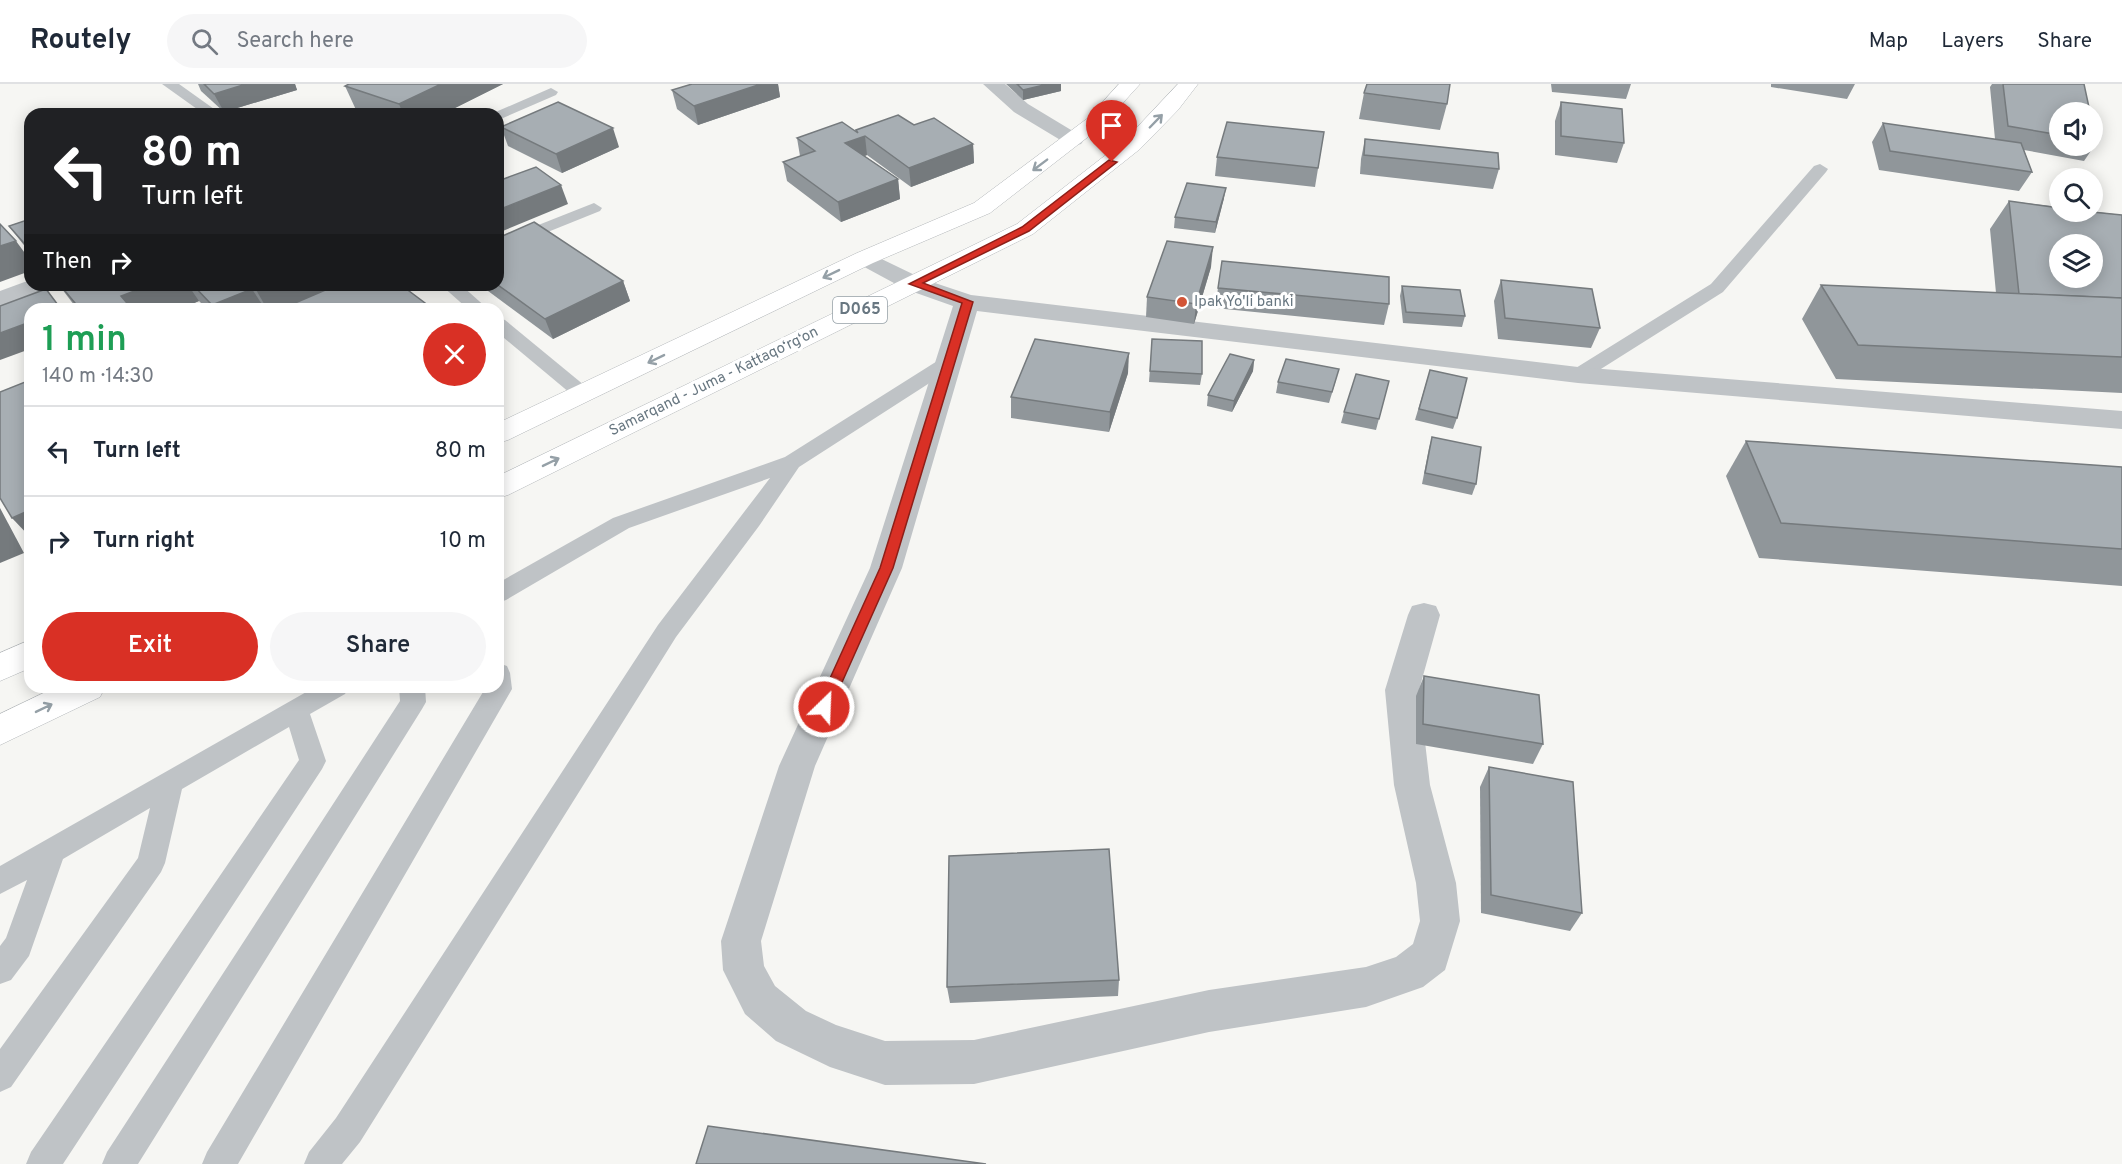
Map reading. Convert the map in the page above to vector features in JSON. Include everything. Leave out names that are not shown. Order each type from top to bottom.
[{"type":"main road","name":"D065","points":[[504,431],[865,258],[982,208],[1074,140],[1095,122],[1130,84]]},
{"type":"main road","name":"Samarqand - Juma - Kattaqo‘rg‘on","points":[[504,485],[1025,229],[1099,173],[1140,138],[1174,103],[1188,84]]},
{"type":"main road","points":[[0,668],[24,656]]},
{"type":"main road","points":[[0,730],[76,693]]},
{"type":"street","points":[[993,84],[1021,108],[1074,140]]},
{"type":"street","points":[[865,258],[914,284],[967,302],[1578,375],[2122,420]]},
{"type":"street","points":[[0,299],[24,290]]},
{"type":"street","points":[[967,302],[886,568],[797,766],[741,941],[744,970],[760,1000],[792,1026],[830,1046],[885,1063],[974,1062],[1209,1011],[1366,987],[1408,973],[1430,956],[1440,921],[1436,883],[1412,785],[1402,690],[1424,615]]},
{"type":"lane","points":[[169,84],[205,108]]},
{"type":"lane","points":[[504,112],[551,92]]},
{"type":"lane","points":[[1578,375],[1717,288],[1820,169]]},
{"type":"lane","points":[[504,245],[594,208]]},
{"type":"lane","points":[[457,291],[472,303]]},
{"type":"lane","points":[[504,329],[583,394]]},
{"type":"lane","points":[[504,591],[621,523],[792,462],[949,362]]},
{"type":"lane","points":[[321,1164],[348,1130],[668,631],[751,521],[792,462]]},
{"type":"lane","points":[[0,881],[326,693]]},
{"type":"lane","points":[[119,1164],[413,702],[412,693]]},
{"type":"lane","points":[[219,1164],[497,693]]},
{"type":"lane","points":[[43,1164],[313,761],[296,710]]},
{"type":"lane","points":[[0,1076],[150,863],[170,783]]},
{"type":"lane","points":[[0,970],[18,946],[52,851]]},
{"type":"building","points":[[204,84],[246,84],[214,94]]},
{"type":"building","points":[[349,84],[441,84],[399,104],[345,86]]},
{"type":"building","points":[[692,84],[761,84],[694,106],[672,90]]},
{"type":"building","points":[[1017,84],[1048,84],[1023,90]]},
{"type":"building","points":[[1367,84],[1450,84],[1447,104],[1364,93]]},
{"type":"building","points":[[2003,84],[2084,84],[2088,102],[2049,102],[2049,133],[2008,126]]},
{"type":"building","points":[[558,102],[613,128],[556,154],[504,128],[504,126]]},
{"type":"building","points":[[1561,102],[1622,109],[1624,143],[1561,136]]},
{"type":"building","points":[[898,115],[914,125],[934,118],[973,144],[909,168],[865,136],[845,143],[898,179],[838,202],[783,162],[815,151],[797,138],[842,122],[858,133],[856,130]]},
{"type":"building","points":[[1227,122],[1324,132],[1318,168],[1217,157]]},
{"type":"building","points":[[1883,123],[2021,143],[2032,172],[1890,151]]},
{"type":"building","points":[[1365,139],[1498,153],[1499,169],[1364,155]]},
{"type":"building","points":[[536,167],[561,185],[504,208],[504,179]]},
{"type":"building","points":[[1187,183],[1226,188],[1216,222],[1175,217]]},
{"type":"building","points":[[2009,201],[2049,206],[2049,222],[2103,222],[2103,213],[2122,215],[2122,298],[2019,294]]},
{"type":"building","points":[[24,221],[24,243],[9,226]]},
{"type":"building","points":[[534,222],[623,281],[545,319],[504,289],[504,235]]},
{"type":"building","points":[[0,224],[16,241],[0,246]]},
{"type":"building","points":[[1167,241],[1213,247],[1196,304],[1147,297]]},
{"type":"building","points":[[1222,261],[1389,277],[1389,304],[1218,288]]},
{"type":"building","points":[[1501,280],[1592,289],[1600,328],[1505,318]]},
{"type":"building","points":[[1821,285],[2122,298],[2122,357],[1858,345]]},
{"type":"building","points":[[1402,286],[1460,290],[1465,316],[1406,312]]},
{"type":"building","points":[[41,291],[48,291],[56,303],[24,303],[24,324],[0,333],[0,306]]},
{"type":"building","points":[[65,291],[134,291],[121,296],[127,303],[75,303]]},
{"type":"building","points":[[199,291],[247,291],[217,303],[210,303]]},
{"type":"building","points":[[323,291],[409,291],[425,303],[295,303]]},
{"type":"building","points":[[1035,339],[1129,353],[1110,412],[1011,397]]},
{"type":"building","points":[[1152,339],[1202,341],[1202,374],[1150,371]]},
{"type":"building","points":[[1230,354],[1254,360],[1234,401],[1208,395]]},
{"type":"building","points":[[1286,359],[1339,369],[1332,392],[1278,382]]},
{"type":"building","points":[[1430,370],[1467,378],[1457,418],[1419,409]]},
{"type":"building","points":[[1356,374],[1389,381],[1379,419],[1344,412]]},
{"type":"building","points":[[24,382],[24,513],[12,518],[0,498],[0,392]]},
{"type":"building","points":[[1432,437],[1481,447],[1476,484],[1425,473]]},
{"type":"building","points":[[1746,441],[2122,467],[2122,549],[1781,523]]},
{"type":"building","points":[[1424,676],[1539,695],[1543,744],[1423,724]]},
{"type":"building","points":[[1489,767],[1573,782],[1582,913],[1491,895]]},
{"type":"building","points":[[1109,849],[1119,980],[947,987],[949,856]]},
{"type":"building","points":[[708,1126],[986,1164],[696,1164]]},
{"type":"place","name":"Ipak Yo'li banki","points":[[1182,302]]},
{"type":"route","points":[[824,707],[886,568],[967,302],[914,284],[1025,229],[1112,162]]}]
